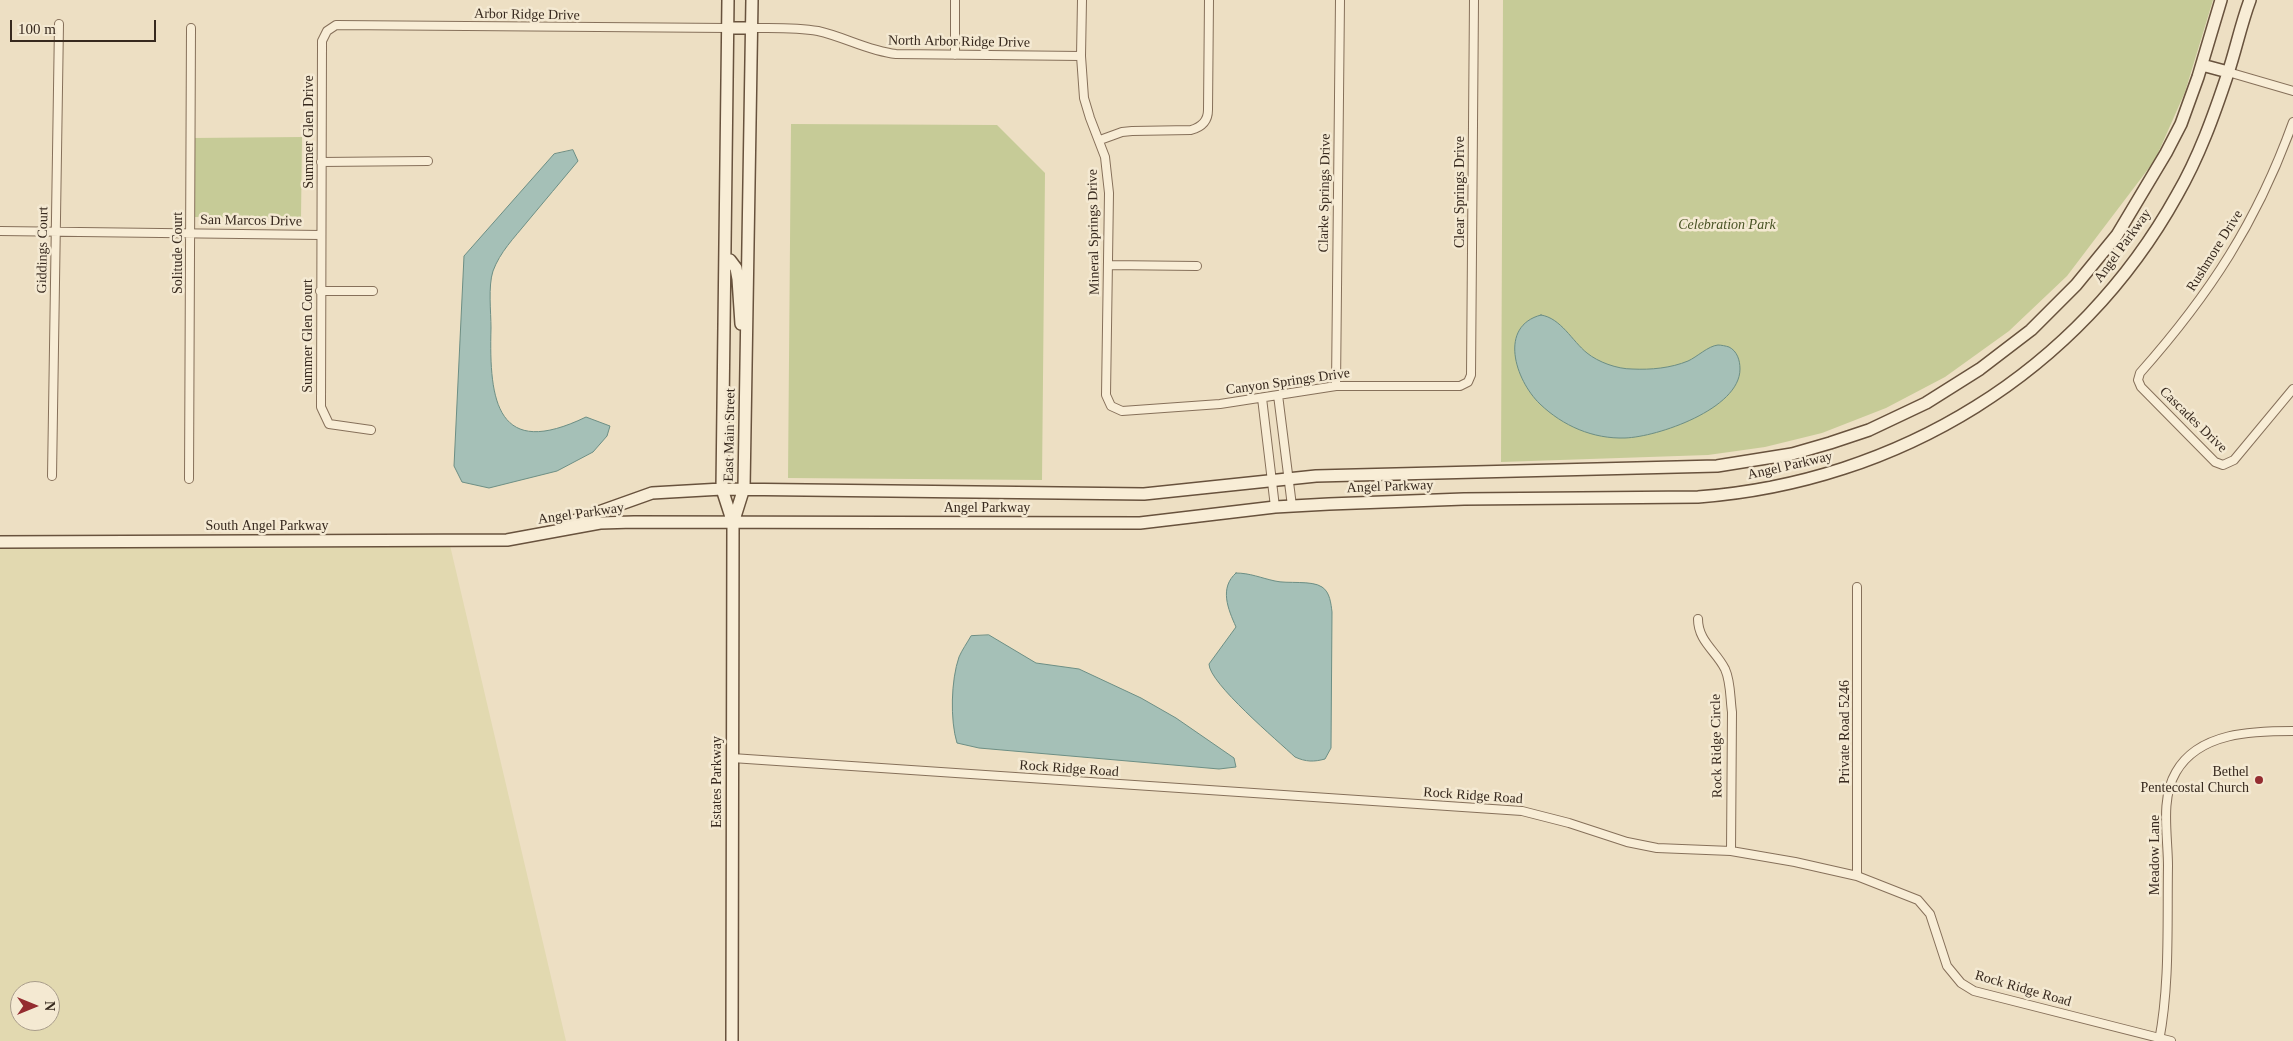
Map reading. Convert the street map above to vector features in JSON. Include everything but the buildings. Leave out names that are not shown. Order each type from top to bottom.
[{"type":"main road","name":"East Main Street","points":[[728,0],[722,489],[733,523]]},
{"type":"main road","name":"East Main Street","points":[[733,523],[744,488],[752,0]]},
{"type":"main road","name":"Angel Parkway","points":[[533,536],[652,494],[744,488],[1144,494],[1289,478],[1392,473],[1717,466],[1792,454],[1869,430],[1926,403],[1980,369],[2031,330],[2076,285],[2117,235],[2151,180],[2181,124],[2202,65],[2221,0]]},
{"type":"main road","name":"Angel Parkway","points":[[533,536],[600,524],[1140,523],[1292,506],[1464,499],[1665,498],[1733,495],[1823,476],[1886,454],[1946,426],[2002,391],[2054,350],[2100,303],[2142,251],[2177,195],[2206,136],[2250,0]]},
{"type":"main road","points":[[728,28],[751,28]]},
{"type":"main road","points":[[2202,65],[2228,72]]},
{"type":"main road","points":[[725,260],[730,260],[736,268],[738,304],[746,355]]},
{"type":"main road","name":"Estates Parkway","points":[[732,1041],[733,523]]},
{"type":"main road","name":"South Angel Parkway","points":[[0,542],[431,542],[507,540],[533,536]]},
{"type":"street","points":[[955,0],[955,55]]},
{"type":"street","name":"Mineral Springs Drive","points":[[1082,0],[1080,56],[1084,98],[1090,118],[1100,140],[1109,183],[1106,395],[1111,406]]},
{"type":"street","points":[[1100,140],[1132,130],[1197,129],[1206,121],[1208,110],[1209,0]]},
{"type":"street","name":"Clarke Springs Drive","points":[[1336,386],[1340,0]]},
{"type":"street","name":"Clear Springs Drive","points":[[1468,382],[1472,375],[1474,0]]},
{"type":"street","name":"Giddings Court","points":[[52,476],[59,24]]},
{"type":"street","name":"Arbor Ridge Drive","points":[[327,31],[336,25],[728,28]]},
{"type":"street","name":"Solitude Court","points":[[189,479],[192,28]]},
{"type":"street","name":"North Arbor Ridge Drive","points":[[751,28],[819,31],[882,52],[955,55],[1080,56]]},
{"type":"street","name":"Summer Glen Drive","points":[[321,234],[322,41],[327,31]]},
{"type":"street","points":[[2228,72],[2293,91]]},
{"type":"street","name":"Rushmore Drive","points":[[2138,380],[2140,373],[2174,334],[2213,283],[2243,235],[2278,162],[2293,122]]},
{"type":"street","points":[[322,162],[428,161]]},
{"type":"street","name":"San Marcos Drive","points":[[0,231],[321,234]]},
{"type":"street","name":"Summer Glen Court","points":[[321,234],[320,407],[329,424],[371,430]]},
{"type":"street","points":[[1108,265],[1198,266]]},
{"type":"street","points":[[320,290],[373,291]]},
{"type":"street","name":"Cascades Drive","points":[[2138,380],[2141,387],[2215,462],[2222,465],[2234,460],[2293,389]]},
{"type":"street","name":"Canyon Springs Drive","points":[[1111,406],[1122,411],[1145,410],[1262,398],[1336,386],[1460,386],[1468,382]]},
{"type":"street","points":[[1278,395],[1292,506]]},
{"type":"street","points":[[1262,398],[1274,507]]},
{"type":"street","name":"Private Road 5246","points":[[1856,587],[1857,876]]},
{"type":"street","name":"Rock Ridge Circle","points":[[1698,619],[1700,635],[1725,670],[1732,712],[1730,851]]},
{"type":"street","name":"Meadow Lane","points":[[2159,1040],[2163,1016],[2168,934],[2166,799],[2176,772],[2190,756],[2225,736],[2247,733],[2293,732]]},
{"type":"street","name":"Rock Ridge Road","points":[[732,758],[1522,811],[1569,823],[1627,842],[1657,848],[1730,851],[1796,862],[1857,876],[1918,900],[1930,914],[1947,966],[1961,984],[1974,991],[2159,1040],[2171,1041]]},
{"type":"shaded area","points":[[0,540],[449,541],[566,1041],[0,1041]]},
{"type":"green space","name":"Celebration Park","points":[[1503,0],[2213,0],[2185,92],[2155,160],[2067,276],[2009,331],[1945,377],[1886,408],[1822,433],[1765,447],[1708,455],[1501,462]]},
{"type":"green space","points":[[791,124],[997,125],[1045,173],[1042,480],[788,478]]},
{"type":"green space","points":[[302,137],[301,218],[193,217],[193,138]]},
{"type":"water","points":[[573,150],[578,161],[508,245],[493,271],[490,299],[492,379],[497,400],[504,416],[516,427],[533,432],[556,429],[586,417],[610,426],[607,436],[593,452],[557,471],[489,488],[462,482],[454,466],[464,256],[554,154]]},
{"type":"water","points":[[1541,315],[1560,325],[1591,356],[1620,368],[1646,369],[1668,367],[1688,361],[1714,346],[1729,347],[1738,356],[1740,369],[1736,383],[1727,397],[1712,408],[1694,418],[1656,432],[1625,438],[1613,438],[1579,430],[1558,419],[1540,404],[1531,394],[1518,368],[1515,342],[1519,330],[1528,321]]},
{"type":"water","points":[[1236,573],[1280,582],[1318,585],[1325,589],[1328,595],[1332,612],[1331,748],[1325,759],[1310,761],[1295,757],[1232,698],[1212,673],[1209,664],[1236,627],[1228,606],[1226,592],[1231,579]]},
{"type":"water","points":[[989,635],[1036,663],[1079,669],[1141,698],[1176,718],[1234,758],[1236,767],[1219,769],[979,748],[957,743],[953,723],[952,700],[956,666],[971,636]]},
{"type":"place","name":"Bethel Pentecostal Church","points":[[2259,780]]}]
